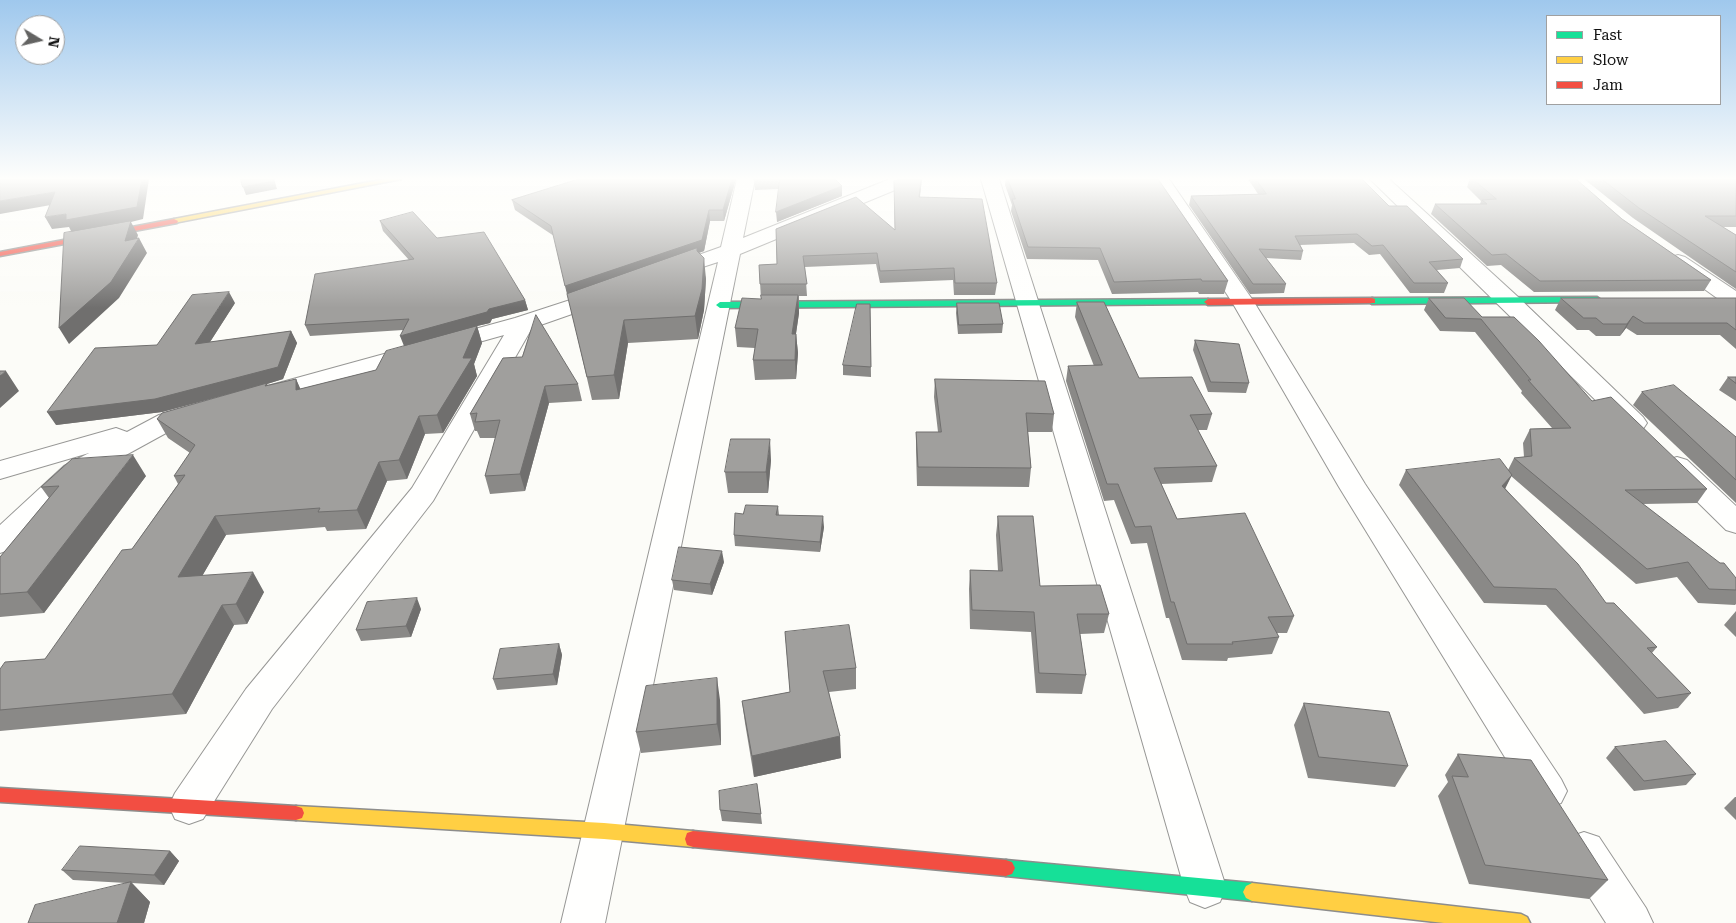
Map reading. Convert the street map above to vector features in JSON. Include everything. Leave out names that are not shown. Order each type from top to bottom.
[{"type":"street","points":[[0,254],[169,222]]},
{"type":"street","points":[[583,923],[737,222]]},
{"type":"street","points":[[650,279],[731,250],[800,222]]},
{"type":"street","points":[[1003,222],[1205,887]]},
{"type":"street","points":[[1189,222],[1243,302],[1352,487],[1631,923]]},
{"type":"street","points":[[1425,222],[1736,523]]},
{"type":"street","points":[[1664,251],[1730,300]]},
{"type":"street","points":[[244,400],[523,323],[623,288]]},
{"type":"street","points":[[720,305],[1606,300]]},
{"type":"street","points":[[190,806],[259,699],[423,494],[523,323]]},
{"type":"street","points":[[0,470],[216,408]]},
{"type":"street","points":[[0,542],[74,472],[168,421]]},
{"type":"street","points":[[0,795],[604,831],[1205,887],[1521,923]]},
{"type":"building","points":[[131,222],[125,241],[139,238],[111,282],[59,328],[64,233]]},
{"type":"building","points":[[381,222],[422,222],[437,238],[484,232],[525,300],[400,336],[409,319],[305,325],[315,274],[414,259]]},
{"type":"building","points":[[545,222],[706,222],[702,240],[565,286],[551,226]]},
{"type":"building","points":[[793,222],[886,222],[895,230],[895,222],[986,222],[997,283],[955,283],[954,268],[880,271],[877,253],[803,256],[807,284],[760,284],[759,265],[777,264],[776,229]]},
{"type":"building","points":[[1020,222],[1188,222],[1228,281],[1202,281],[1201,279],[1114,282],[1100,248],[1028,247]]},
{"type":"building","points":[[1209,222],[1424,222],[1463,259],[1429,262],[1448,283],[1414,283],[1383,245],[1372,246],[1357,234],[1295,236],[1303,251],[1259,249],[1286,284],[1253,284]]},
{"type":"building","points":[[1455,222],[1626,222],[1711,280],[1540,281],[1506,254],[1492,255]]},
{"type":"building","points":[[1660,222],[1715,222],[1736,235],[1736,272]]},
{"type":"building","points":[[697,248],[697,251],[704,258],[702,289],[695,316],[624,320],[614,375],[587,377],[567,294]]},
{"type":"building","points":[[229,292],[195,344],[291,331],[278,367],[155,399],[47,412],[95,348],[157,345],[192,295]]},
{"type":"building","points":[[761,295],[798,295],[792,334],[796,334],[795,360],[753,360],[758,329],[735,328],[742,298],[761,299]]},
{"type":"building","points":[[1429,298],[1464,298],[1482,317],[1514,317],[1539,341],[1592,401],[1611,397],[1707,489],[1625,490],[1720,563],[1724,563],[1736,578],[1736,590],[1709,589],[1688,562],[1647,569],[1514,458],[1532,456],[1530,429],[1571,428],[1528,380],[1531,380],[1481,319],[1446,318]]},
{"type":"building","points":[[1561,298],[1736,298],[1736,330],[1727,323],[1644,323],[1633,316],[1627,324],[1603,324],[1596,318],[1584,318]]},
{"type":"building","points":[[1077,302],[1104,302],[1139,378],[1192,377],[1212,414],[1190,415],[1217,466],[1154,468],[1177,519],[1245,513],[1294,616],[1268,617],[1279,637],[1232,642],[1233,644],[1187,644],[1174,602],[1171,602],[1151,526],[1135,527],[1118,484],[1107,484],[1068,366],[1102,365]]},
{"type":"building","points":[[957,303],[999,303],[1003,324],[959,325]]},
{"type":"building","points":[[857,304],[870,304],[871,367],[843,365]]},
{"type":"building","points":[[536,315],[578,384],[545,386],[520,474],[485,476],[500,420],[475,422],[477,413],[470,414],[503,358],[522,357]]},
{"type":"building","points":[[477,326],[463,358],[472,358],[437,415],[419,416],[399,460],[379,462],[357,510],[318,512],[320,508],[215,516],[178,577],[253,572],[236,604],[222,605],[172,694],[0,710],[0,669],[5,662],[45,659],[122,550],[132,549],[185,475],[174,476],[195,445],[157,419],[162,413],[267,383],[265,386],[296,379],[296,390],[376,370],[386,351]]},
{"type":"building","points":[[1195,340],[1239,344],[1249,383],[1211,382]]},
{"type":"building","points":[[1728,377],[1736,377],[1736,383]]},
{"type":"building","points":[[935,379],[1045,381],[1054,414],[1026,413],[1031,468],[918,467],[916,432],[941,432]]},
{"type":"building","points":[[1674,385],[1736,437],[1736,480],[1642,392]]},
{"type":"building","points":[[731,439],[770,439],[766,472],[725,472]]},
{"type":"building","points":[[133,455],[27,592],[0,594],[0,557],[59,486],[41,487],[72,459]]},
{"type":"building","points":[[1500,459],[1512,475],[1502,486],[1578,564],[1606,603],[1614,603],[1657,647],[1647,648],[1691,693],[1657,698],[1556,589],[1494,587],[1406,470]]},
{"type":"building","points":[[746,505],[778,506],[776,515],[823,516],[820,542],[734,535],[735,513],[743,514]]},
{"type":"building","points":[[998,516],[1033,516],[1040,586],[1100,585],[1109,614],[1077,614],[1086,675],[1039,673],[1034,612],[972,610],[970,570],[1002,571]]},
{"type":"building","points":[[679,547],[722,551],[710,584],[672,580]]},
{"type":"building","points":[[417,598],[406,626],[356,630],[367,602]]},
{"type":"building","points":[[849,625],[856,668],[823,671],[840,736],[752,756],[742,701],[790,692],[785,632]]},
{"type":"building","points":[[559,644],[553,674],[493,679],[500,649]]},
{"type":"building","points":[[717,678],[717,724],[636,732],[646,686]]},
{"type":"building","points":[[1304,703],[1389,712],[1408,766],[1319,757]]},
{"type":"building","points":[[1666,741],[1696,774],[1644,781],[1615,747]]},
{"type":"building","points":[[1458,754],[1531,760],[1608,880],[1485,865],[1452,776],[1468,777]]},
{"type":"building","points":[[757,784],[761,814],[720,810],[719,791]]},
{"type":"building","points":[[80,846],[170,851],[154,875],[62,870]]},
{"type":"building","points":[[131,882],[117,923],[28,923],[35,905]]},
{"type":"traffic: fast","points":[[1372,301],[1597,300]]},
{"type":"traffic: fast","points":[[720,305],[1208,302]]},
{"type":"traffic: fast","points":[[1006,868],[1252,892]]},
{"type":"traffic: slow","points":[[296,813],[604,831],[693,839]]},
{"type":"traffic: slow","points":[[1252,892],[1521,923]]},
{"type":"traffic: jam","points":[[0,254],[168,222]]},
{"type":"traffic: jam","points":[[1208,302],[1372,301]]},
{"type":"traffic: jam","points":[[0,795],[296,813]]},
{"type":"traffic: jam","points":[[693,839],[1006,868]]}]
